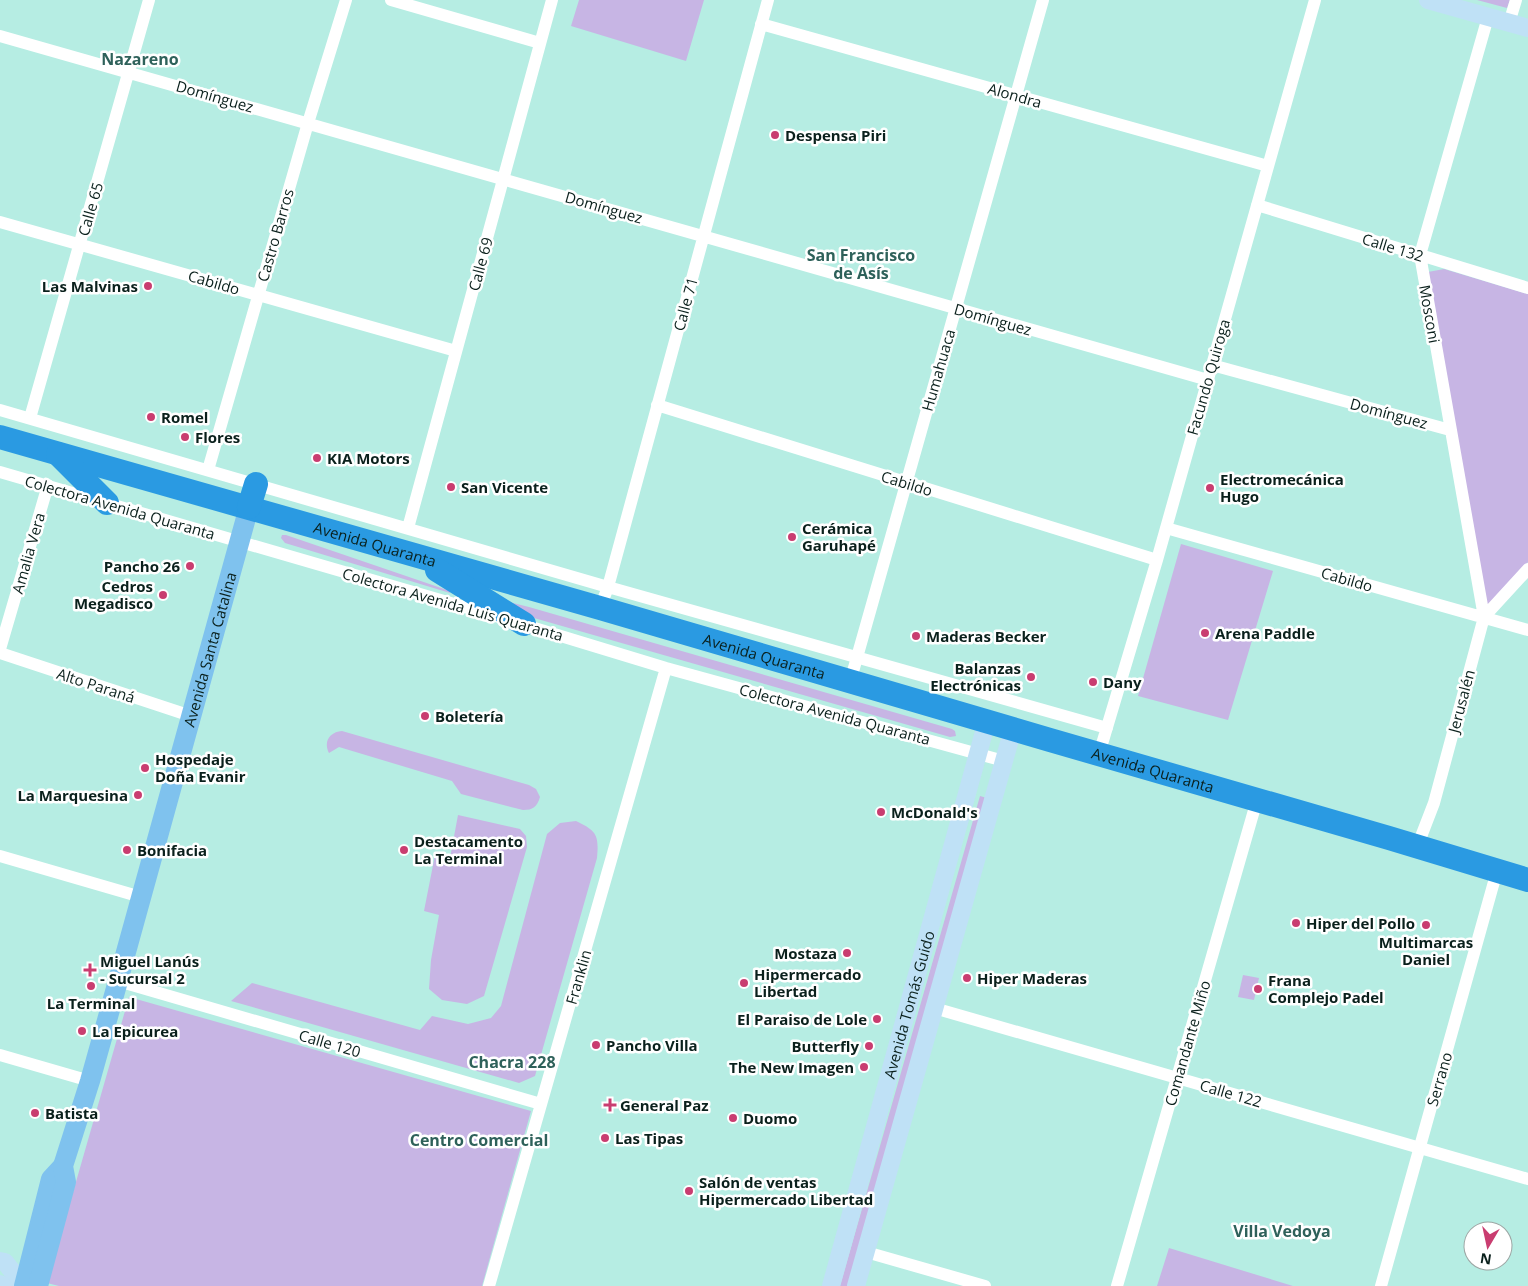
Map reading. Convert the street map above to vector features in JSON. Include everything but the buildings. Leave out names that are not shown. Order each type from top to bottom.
[{"type":"highway","name":"Avenida Quaranta","points":[[0,437],[249,507],[414,556],[604,597],[850,682],[1528,880]]},
{"type":"highway","points":[[56,453],[107,502]]},
{"type":"highway","points":[[249,507],[256,484]]},
{"type":"highway","points":[[414,556],[524,624]]},
{"type":"main road","points":[[1428,0],[1528,28]]},
{"type":"main road","name":"Avenida Santa Catalina","points":[[28,1286],[66,1182],[63,1166],[90,1081],[249,507]]},
{"type":"main road","name":"Avenida Tomás Guido","points":[[831,1286],[987,721]]},
{"type":"main road","name":"Avenida Tomás Guido","points":[[856,1286],[1013,729]]},
{"type":"main road","points":[[0,1261],[5,1262],[28,1286]]},
{"type":"street","name":"Calle 65","points":[[30,418],[150,0]]},
{"type":"street","name":"Castro Barros","points":[[208,470],[308,123],[346,0]]},
{"type":"street","points":[[391,0],[540,43]]},
{"type":"street","name":"Calle 69","points":[[408,528],[552,0]]},
{"type":"street","name":"Calle 71","points":[[604,597],[768,0]]},
{"type":"street","name":"Humahuaca","points":[[850,682],[1043,0]]},
{"type":"street","name":"Facundo Quiroga","points":[[1099,754],[1157,560],[1315,0]]},
{"type":"street","points":[[1509,23],[1516,0]]},
{"type":"street","name":"Mosconi","points":[[1484,617],[1420,255],[1488,17]]},
{"type":"street","name":"Alondra","points":[[761,24],[1268,166]]},
{"type":"street","name":"Domínguez","points":[[0,36],[129,71],[1208,380]]},
{"type":"street","name":"Calle 132","points":[[1257,205],[1528,288]]},
{"type":"street","name":"Cabildo","points":[[0,222],[80,243],[456,351]]},
{"type":"street","name":"Domínguez","points":[[1212,365],[1450,430]]},
{"type":"street","name":"Cabildo","points":[[657,405],[1157,560]]},
{"type":"street","points":[[0,410],[408,528],[604,597],[856,658],[1107,728]]},
{"type":"street","name":"Colectora Avenida Quaranta","points":[[0,472],[240,542]]},
{"type":"street","name":"Amalia Vera","points":[[0,648],[48,485]]},
{"type":"street","name":"Cabildo","points":[[1166,528],[1528,630]]},
{"type":"street","name":"Colectora Avenida Luis Quaranta","points":[[240,542],[524,624],[666,668]]},
{"type":"street","name":"Jerusalén","points":[[1418,847],[1434,803],[1484,617],[1528,569]]},
{"type":"street","name":"Alto Paraná","points":[[0,654],[191,716]]},
{"type":"street","name":"Colectora Avenida Quaranta","points":[[666,668],[1004,761]]},
{"type":"street","name":"Franklin","points":[[489,1286],[666,668]]},
{"type":"street","name":"Comandante Miño","points":[[1118,1286],[1257,800]]},
{"type":"street","points":[[0,856],[141,898]]},
{"type":"street","name":"Serrano","points":[[1381,1286],[1497,871]]},
{"type":"street","name":"Calle 120","points":[[118,980],[541,1104]]},
{"type":"street","name":"Calle 122","points":[[934,1008],[1528,1179]]},
{"type":"street","points":[[0,1055],[90,1081]]},
{"type":"street","points":[[866,1252],[985,1286]]},
{"type":"shaded area","points":[[579,0],[704,0],[686,61],[571,26]]},
{"type":"shaded area","points":[[1477,0],[1510,0],[1507,8]]},
{"type":"shaded area","points":[[1444,269],[1528,294],[1528,562],[1484,612],[1428,272]]},
{"type":"shaded area","points":[[282,535],[450,591],[450,593],[285,543],[281,538]]},
{"type":"shaded area","name":"Arena Paddle","points":[[1181,544],[1273,571],[1228,720],[1138,696]]},
{"type":"shaded area","points":[[482,595],[952,729],[955,731],[956,736],[950,737],[527,616]]},
{"type":"shaded area","points":[[342,731],[529,785],[536,789],[540,797],[534,807],[523,810],[461,794],[452,781],[339,747],[329,753],[327,741],[334,733]]},
{"type":"shaded area","points":[[980,796],[990,799],[851,1286],[840,1286]]},
{"type":"shaded area","points":[[458,815],[520,829],[526,836],[527,847],[484,996],[467,1004],[442,1000],[429,989],[431,960],[439,915],[424,911],[435,855],[450,858]]},
{"type":"shaded area","points":[[576,821],[595,835],[598,844],[597,858],[535,1076],[519,1083],[231,1001],[252,983],[420,1030],[432,1016],[468,1024],[491,1018],[501,1006],[547,834],[560,823]]},
{"type":"shaded area","points":[[1243,975],[1259,978],[1254,1000],[1238,997]]},
{"type":"shaded area","points":[[129,997],[531,1111],[482,1286],[59,1286],[47,1283]]},
{"type":"shaded area","points":[[1169,1248],[1293,1286],[1157,1286]]},
{"type":"place","name":"Despensa Piri","points":[[775,135]]},
{"type":"place","name":"Las Malvinas","points":[[148,286]]},
{"type":"place","name":"Romel","points":[[151,417]]},
{"type":"place","name":"Flores","points":[[185,437]]},
{"type":"place","name":"KIA Motors","points":[[317,458]]},
{"type":"place","name":"San Vicente","points":[[451,487]]},
{"type":"place","name":"Electromecánica Hugo","points":[[1210,488]]},
{"type":"place","name":"Cerámica Garuhapé","points":[[792,537]]},
{"type":"place","name":"Pancho 26","points":[[190,566]]},
{"type":"place","name":"Cedros Megadisco","points":[[163,595]]},
{"type":"place","name":"Arena Paddle","points":[[1205,633]]},
{"type":"place","name":"Maderas Becker","points":[[916,636]]},
{"type":"place","name":"Balanzas Electrónicas","points":[[1031,677]]},
{"type":"place","name":"Dany","points":[[1093,682]]},
{"type":"place","name":"Boletería","points":[[425,716]]},
{"type":"place","name":"Hospedaje Doña Evanir","points":[[145,768]]},
{"type":"place","name":"La Marquesina","points":[[138,795]]},
{"type":"place","name":"McDonald's","points":[[881,812]]},
{"type":"place","name":"Bonifacia","points":[[127,850]]},
{"type":"place","name":"Destacamento La Terminal","points":[[404,850]]},
{"type":"place","name":"Hiper del Pollo","points":[[1296,923]]},
{"type":"place","name":"Multimarcas Daniel","points":[[1426,925]]},
{"type":"place","name":"Mostaza","points":[[847,953]]},
{"type":"place","name":"Miguel Lanús - Sucursal 2","points":[[90,970]]},
{"type":"place","name":"Hiper Maderas","points":[[967,978]]},
{"type":"place","name":"Hipermercado Libertad","points":[[744,983]]},
{"type":"place","name":"La Terminal","points":[[91,986]]},
{"type":"place","name":"Frana Complejo Padel","points":[[1258,989]]},
{"type":"place","name":"El Paraiso de Lole","points":[[877,1019]]},
{"type":"place","name":"La Epicurea","points":[[82,1031]]},
{"type":"place","name":"Pancho Villa","points":[[596,1045]]},
{"type":"place","name":"Butterfly","points":[[869,1046]]},
{"type":"place","name":"The New Imagen","points":[[864,1067]]},
{"type":"place","name":"General Paz","points":[[610,1105]]},
{"type":"place","name":"Batista","points":[[35,1113]]},
{"type":"place","name":"Duomo","points":[[733,1118]]},
{"type":"place","name":"Las Tipas","points":[[605,1138]]},
{"type":"place","name":"Salón de ventas Hipermercado Libertad","points":[[689,1191]]},
{"type":"district","name":"Nazareno","points":[[140,59]]},
{"type":"district","name":"San Francisco de Asís","points":[[861,264]]},
{"type":"district","name":"Chacra 228","points":[[512,1062]]},
{"type":"district","name":"Centro Comercial","points":[[479,1140]]},
{"type":"district","name":"Villa Vedoya","points":[[1282,1231]]}]
